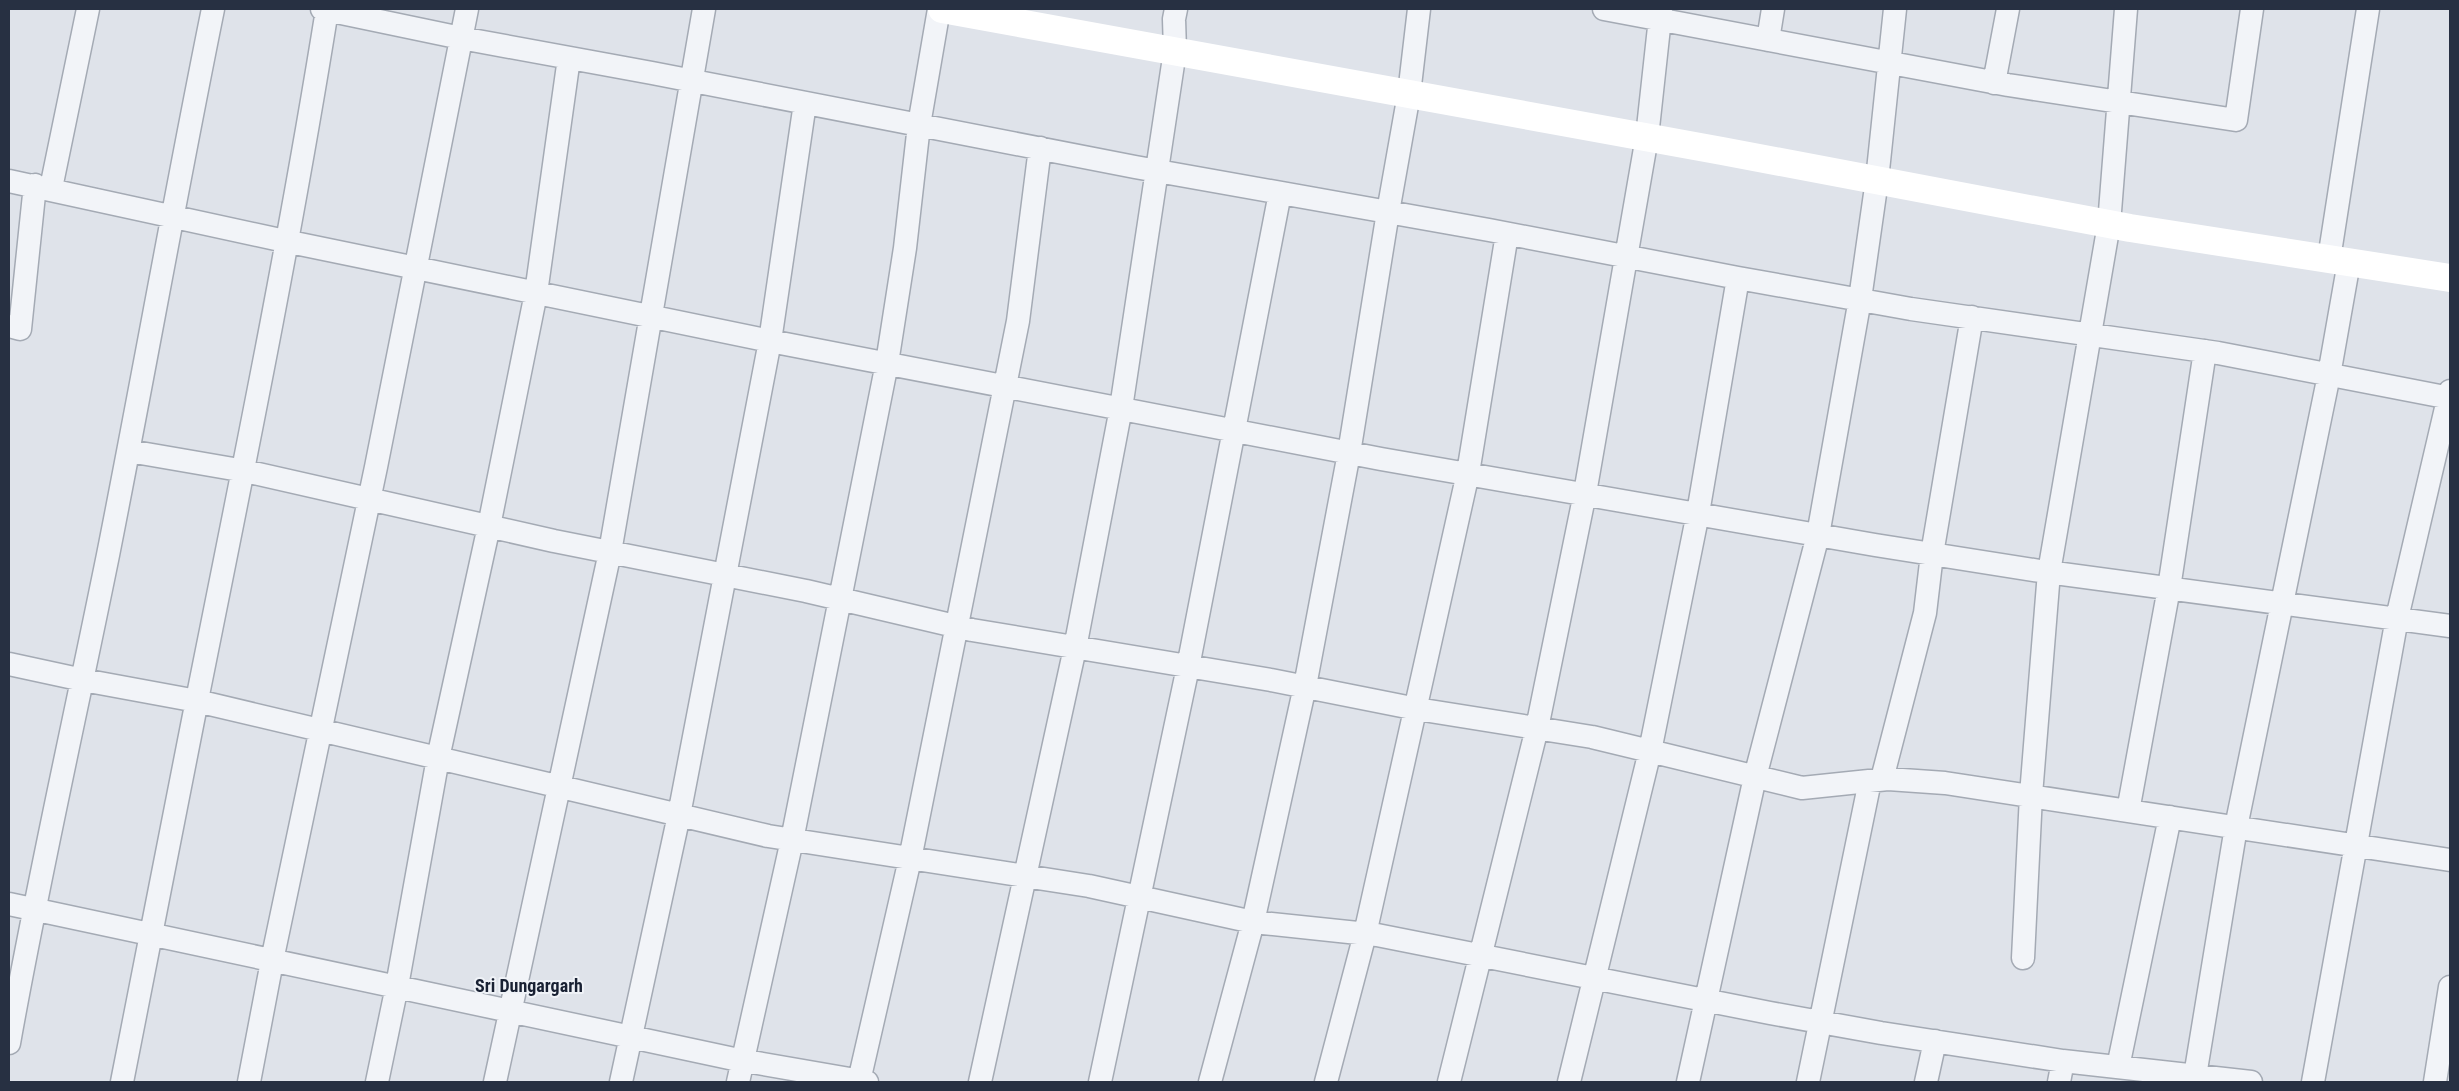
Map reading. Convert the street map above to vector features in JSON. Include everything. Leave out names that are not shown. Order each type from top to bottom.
[{"type":"street","points":[[9,326],[20,329],[43,187],[88,9]]},
{"type":"street","points":[[9,1044],[33,909],[83,680],[129,451],[213,9]]},
{"type":"street","points":[[122,1082],[196,701],[245,471],[286,241],[306,144],[325,9],[461,38],[690,80],[1159,171],[1738,278],[1972,318],[2205,351],[2450,396],[2397,618],[2313,1082]]},
{"type":"street","points":[[249,1082],[272,960],[370,500],[467,9]]},
{"type":"street","points":[[495,1082],[610,552],[690,80],[704,9]]},
{"type":"street","points":[[741,1072],[792,840],[887,363],[904,248],[919,125],[941,9],[1646,137],[2109,224],[2450,278]]},
{"type":"street","points":[[980,1082],[1075,648],[1121,408],[1159,171],[1175,51],[1174,19],[1176,9]]},
{"type":"street","points":[[1210,1082],[1253,922],[1305,686],[1350,453],[1388,212],[1410,94],[1419,9]]},
{"type":"street","points":[[1604,9],[1661,14],[1768,40],[1994,83],[2236,120],[2252,9]]},
{"type":"street","points":[[1768,40],[1773,9]]},
{"type":"street","points":[[1688,1082],[1755,777],[1818,535],[1860,300],[1877,180],[1895,9]]},
{"type":"street","points":[[1994,83],[2008,9]]},
{"type":"street","points":[[2024,958],[2031,795],[2049,572],[2092,335],[2109,224],[2126,9]]},
{"type":"street","points":[[2195,1078],[2236,827],[2280,603],[2329,375],[2339,260],[2368,9]]},
{"type":"street","points":[[1449,1082],[1482,956],[1537,728],[1584,494],[1646,137],[1661,14]]},
{"type":"street","points":[[377,1082],[397,986],[438,758],[489,526],[536,293],[569,58]]},
{"type":"street","points":[[620,1082],[679,815],[770,341],[805,102]]},
{"type":"street","points":[[9,904],[152,933],[631,1037],[741,1072],[863,1082],[910,859],[1018,321],[1040,148]]},
{"type":"street","points":[[9,181],[286,241],[770,341],[1350,453],[1932,554],[2049,572],[2450,626]]},
{"type":"street","points":[[1100,1082],[1188,667],[1280,193]]},
{"type":"street","points":[[1326,1082],[1365,934],[1468,474],[1507,234]]},
{"type":"street","points":[[1569,1082],[1650,751],[1698,513],[1738,278]]},
{"type":"street","points":[[1808,1082],[1876,780],[1925,613],[1932,554],[1972,318]]},
{"type":"street","points":[[2128,810],[2169,588],[2205,351]]},
{"type":"street","points":[[129,451],[245,471],[489,526],[725,574],[957,626],[1075,648],[1305,686],[1417,708],[1592,737],[1802,788],[1876,780],[1944,783],[2450,860]]},
{"type":"street","points":[[9,664],[196,701],[792,840],[1089,886],[1253,922],[1365,934],[1707,1001],[1935,1041],[2061,1072],[2118,1067],[2195,1078],[2251,1082]]},
{"type":"street","points":[[2118,1067],[2170,817]]},
{"type":"street","points":[[2435,1082],[2450,987]]},
{"type":"street","points":[[1926,1082],[1935,1041]]},
{"type":"district","name":"Sri Dungargarh","points":[[529,986]]}]
